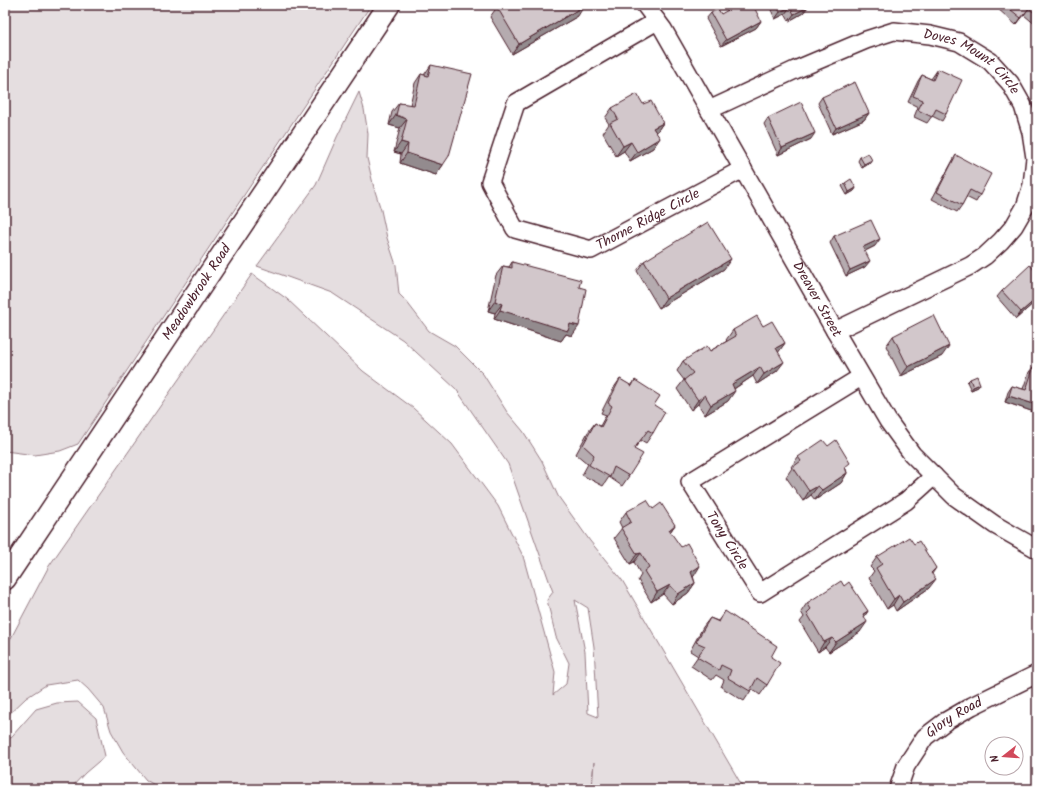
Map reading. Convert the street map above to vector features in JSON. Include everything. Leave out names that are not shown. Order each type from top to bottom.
[{"type":"street","name":"Meadowbrook Road","points":[[5,579],[389,5]]},
{"type":"street","name":"Dreaver Street","points":[[646,5],[663,29],[888,421],[912,454],[954,496],[995,525],[1037,549]]},
{"type":"street","name":"Thorne Ridge Circle","points":[[657,21],[516,103],[490,182],[515,229],[591,250],[743,169]]},
{"type":"street","name":"Doves Mount Circle","points":[[709,110],[795,70],[866,40],[894,31],[930,35],[959,42],[990,61],[1010,83],[1023,106],[1031,132],[1034,158],[1032,185],[1024,207],[1014,226],[985,256],[970,266],[835,331]]},
{"type":"street","name":"Tony Circle","points":[[862,377],[690,482],[760,593],[906,501],[934,476]]},
{"type":"street","name":"Glory Road","points":[[898,789],[906,766],[925,737],[946,721],[965,710],[1037,674]]},
{"type":"shaded area","points":[[5,5],[371,5],[78,444],[60,451],[35,455],[5,451]]},
{"type":"shaded area","points":[[359,92],[364,109],[368,134],[367,158],[387,238],[396,265],[399,294],[429,331],[455,346],[483,374],[507,412],[523,431],[542,461],[558,496],[590,541],[622,580],[744,789],[592,789],[594,762],[591,789],[161,789],[146,780],[123,752],[111,731],[104,708],[88,689],[78,680],[46,685],[26,698],[5,718],[5,646],[11,638],[49,566],[252,274],[287,299],[363,371],[413,408],[452,444],[498,506],[523,556],[555,672],[553,695],[566,684],[569,663],[556,637],[547,600],[553,592],[508,464],[456,389],[403,340],[332,293],[257,266],[316,185]],"holes":[[[575,600],[588,608],[594,647],[598,717],[588,713],[585,652]]]},
{"type":"shaded area","points":[[78,702],[96,718],[105,756],[85,773],[70,789],[5,789],[5,744],[36,709],[57,703]]},
{"type":"building","points":[[500,5],[584,6],[519,44],[497,7]]},
{"type":"building","points":[[737,5],[753,5],[761,21],[726,40],[711,13],[718,9],[721,14]]},
{"type":"building","points":[[776,5],[807,5],[808,7],[794,14],[790,7],[780,12]]},
{"type":"building","points":[[1005,5],[1037,5],[1037,15],[1029,8],[1021,18]]},
{"type":"building","points":[[431,65],[472,74],[449,156],[443,165],[407,153],[408,144],[401,142],[407,119],[396,115],[399,103],[414,105],[421,74],[428,76]]},
{"type":"building","points":[[938,69],[962,80],[946,114],[936,109],[932,117],[918,110],[923,100],[913,96],[922,75],[933,80]]},
{"type":"building","points":[[855,82],[869,113],[836,128],[822,97]]},
{"type":"building","points":[[637,94],[643,104],[651,101],[663,123],[653,128],[660,138],[637,152],[631,142],[623,146],[610,123],[618,119],[612,108]]},
{"type":"building","points":[[801,102],[815,133],[782,148],[768,118]]},
{"type":"building","points":[[868,153],[872,160],[864,164],[860,157]]},
{"type":"building","points":[[956,155],[991,174],[980,195],[970,190],[962,205],[937,192]]},
{"type":"building","points":[[851,179],[856,188],[849,192],[845,183]]},
{"type":"building","points":[[871,220],[880,239],[863,247],[870,261],[850,270],[834,236]]},
{"type":"building","points":[[708,222],[731,259],[666,298],[644,261]]},
{"type":"building","points":[[512,262],[581,280],[579,287],[586,289],[579,326],[570,324],[568,331],[500,310],[502,304],[495,301],[503,266],[512,268]]},
{"type":"building","points":[[1030,265],[1037,273],[1037,298],[1021,312],[1002,291]]},
{"type":"building","points":[[934,315],[949,346],[908,367],[893,336]]},
{"type":"building","points":[[757,316],[763,326],[772,321],[785,343],[776,348],[784,362],[764,374],[760,367],[732,384],[735,391],[711,405],[705,395],[698,400],[684,380],[693,373],[683,361],[707,346],[710,351],[736,336],[733,330]]},
{"type":"building","points":[[1034,366],[1037,367],[1037,405],[1009,396],[1012,386],[1026,390]]},
{"type":"building","points":[[977,376],[980,384],[973,387],[970,379]]},
{"type":"building","points":[[620,379],[632,386],[635,380],[660,396],[654,405],[665,412],[653,433],[648,430],[634,449],[643,454],[629,476],[614,467],[610,477],[589,465],[594,455],[583,445],[595,423],[601,427],[612,406],[608,403]]},
{"type":"building","points":[[823,440],[828,446],[836,440],[850,463],[845,467],[847,473],[822,490],[818,486],[809,491],[793,467],[801,461],[798,457]]},
{"type":"building","points":[[647,500],[653,509],[661,503],[675,525],[669,530],[681,547],[687,543],[700,566],[691,572],[695,583],[678,594],[670,585],[657,592],[644,571],[649,567],[641,553],[637,554],[621,528],[631,522],[626,512]]},
{"type":"building","points":[[909,537],[914,544],[919,541],[936,568],[931,573],[936,579],[903,602],[899,595],[894,599],[876,568],[882,564],[877,557]]},
{"type":"building","points":[[841,581],[844,586],[849,582],[868,611],[863,614],[867,622],[836,642],[832,638],[824,642],[807,613],[811,609],[807,603]]},
{"type":"building","points":[[725,611],[777,646],[771,657],[780,663],[767,685],[757,678],[750,691],[728,678],[731,670],[721,665],[719,670],[697,657],[705,646],[696,642],[710,618],[719,622]]}]
